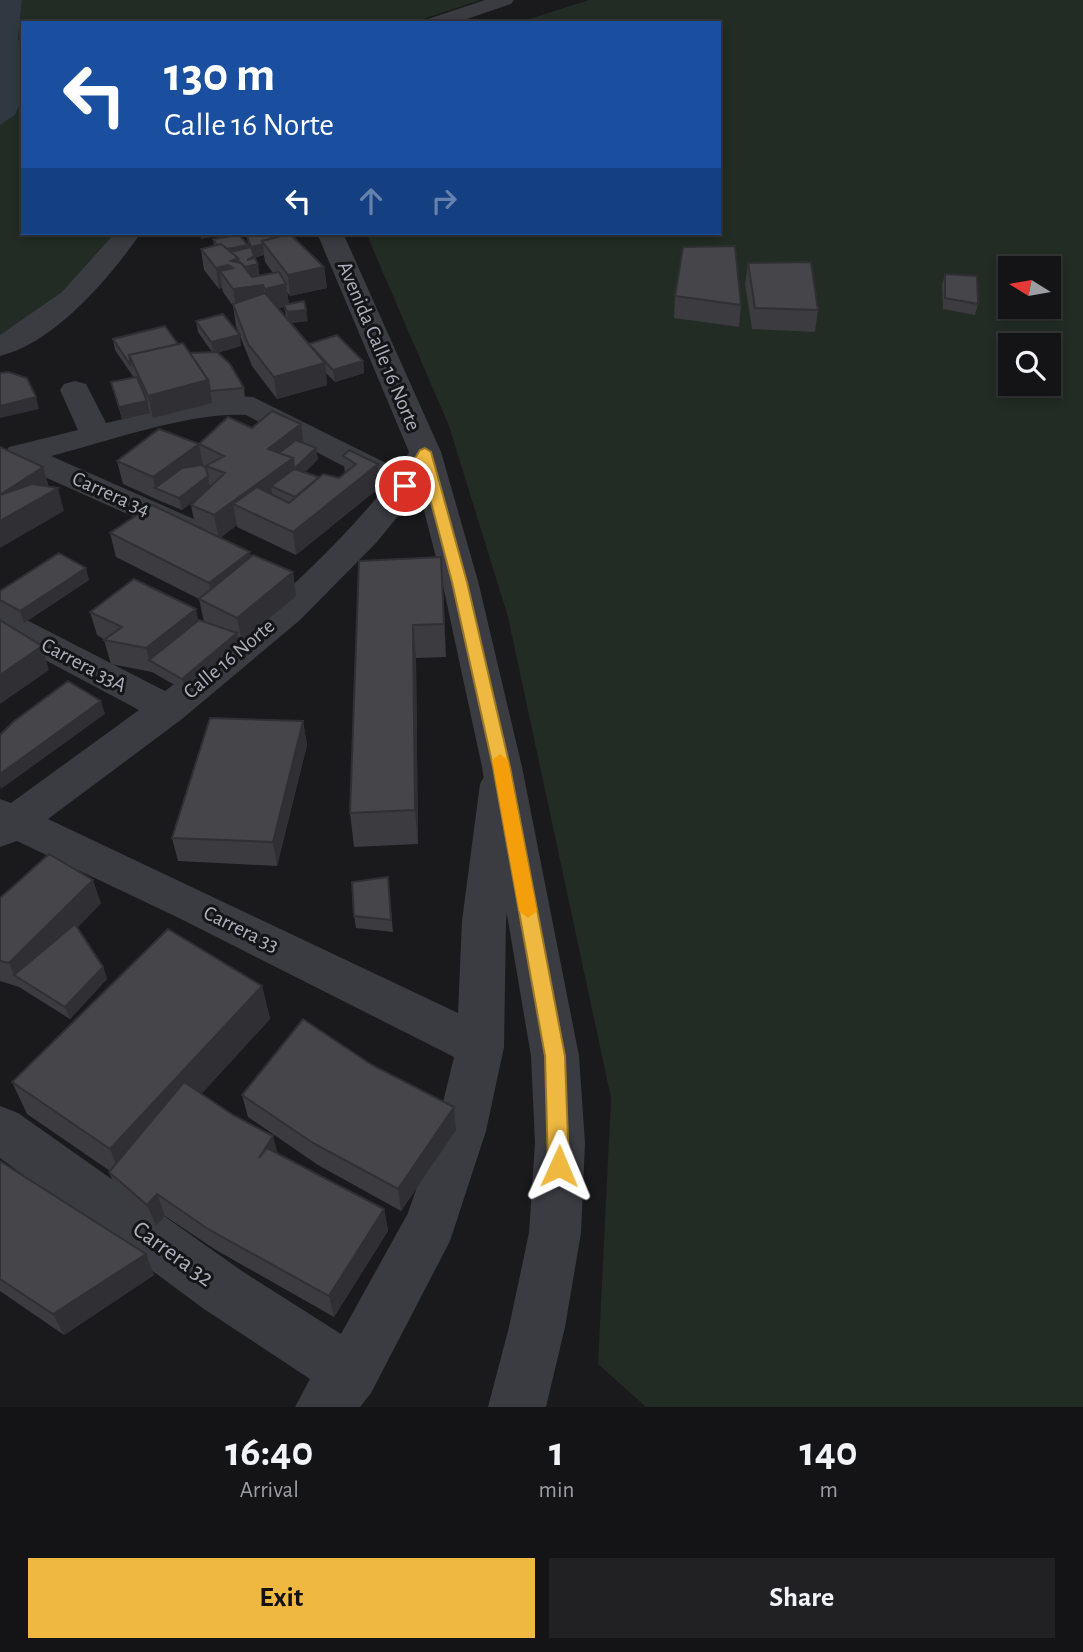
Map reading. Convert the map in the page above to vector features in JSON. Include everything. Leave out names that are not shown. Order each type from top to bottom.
[{"type":"street","points":[[441,21],[505,0]]},
{"type":"street","points":[[0,347],[42,324],[94,278],[126,235]]},
{"type":"street","name":"Avenida Calle 16 Norte","points":[[331,235],[415,469],[460,582],[502,767],[555,1056],[560,1143],[555,1233],[537,1327],[517,1407]]},
{"type":"street","points":[[75,390],[95,434],[199,409],[240,404],[253,406],[415,469]]},
{"type":"street","name":"Carrera 34","points":[[95,434],[20,454],[218,542]]},
{"type":"street","name":"Calle 16 Norte","points":[[5,823],[168,709],[317,586],[415,469]]},
{"type":"street","points":[[280,569],[317,586]]},
{"type":"street","name":"Carrera 33A","points":[[0,621],[168,709]]},
{"type":"street","points":[[338,1390],[430,1223],[461,1131],[480,1047],[484,921],[502,767]]},
{"type":"street","name":"Carrera 33","points":[[5,823],[197,907],[480,1047]]},
{"type":"street","name":"Carrera 32","points":[[0,1129],[223,1290],[338,1390]]},
{"type":"shaded area","points":[[0,0],[22,0],[18,39],[21,45],[21,102],[15,115],[0,125]]},
{"type":"shaded area","points":[[22,0],[481,0],[417,21],[21,21],[21,45],[18,39]]},
{"type":"shaded area","points":[[589,0],[1083,0],[1083,1407],[646,1407],[598,1364],[611,1098],[508,617],[449,426],[367,235],[721,235],[721,21],[523,21]]},
{"type":"shaded area","points":[[21,102],[21,235],[127,235],[95,278],[0,347],[0,125],[15,115]]},
{"type":"building","points":[[239,235],[248,245],[227,249],[221,244],[217,245],[213,239]]},
{"type":"building","points":[[247,235],[278,237],[262,241],[263,244],[251,247]]},
{"type":"building","points":[[291,235],[324,267],[288,275],[262,241]]},
{"type":"building","points":[[221,244],[238,258],[231,261],[241,263],[252,277],[279,272],[286,284],[265,289],[263,285],[233,289],[220,271],[233,268],[228,265],[216,268],[201,249]]},
{"type":"building","points":[[735,246],[741,305],[675,296],[683,247]]},
{"type":"building","points":[[251,247],[254,256],[247,260],[255,258],[258,264],[245,267],[231,252]]},
{"type":"building","points":[[811,262],[818,310],[755,308],[748,263]]},
{"type":"building","points":[[945,274],[977,276],[978,304],[945,298]]},
{"type":"building","points":[[265,293],[325,363],[274,377],[248,344],[233,304]]},
{"type":"building","points":[[304,301],[306,310],[287,312],[284,305]]},
{"type":"building","points":[[223,314],[240,335],[211,342],[196,321]]},
{"type":"building","points":[[165,326],[178,344],[129,355],[131,366],[113,339]]},
{"type":"building","points":[[337,335],[363,361],[333,370],[309,344]]},
{"type":"building","points":[[183,343],[208,380],[148,396],[129,355]]},
{"type":"building","points":[[217,352],[230,364],[244,388],[210,391],[208,380],[190,353]]},
{"type":"building","points":[[8,372],[27,378],[36,397],[0,406],[0,373]]},
{"type":"building","points":[[137,377],[147,401],[119,407],[111,382]]},
{"type":"building","points":[[272,411],[301,424],[268,449],[293,458],[214,515],[191,505],[225,473],[206,466],[224,456],[199,444],[228,417],[252,428]]},
{"type":"building","points":[[159,429],[199,444],[153,477],[117,461]]},
{"type":"building","points":[[296,440],[316,448],[294,469],[293,458],[279,453]]},
{"type":"building","points":[[0,447],[43,467],[0,495]]},
{"type":"building","points":[[349,450],[378,464],[293,532],[233,504],[257,487],[289,503],[323,474],[339,478],[356,464],[343,456]]},
{"type":"building","points":[[201,465],[206,468],[208,476],[179,498],[155,488],[182,468]]},
{"type":"building","points":[[294,469],[319,477],[295,497],[271,486]]},
{"type":"building","points":[[32,484],[58,488],[0,521],[0,495]]},
{"type":"building","points":[[152,505],[250,552],[209,583],[110,533]]},
{"type":"building","points":[[59,553],[86,568],[20,611],[0,600],[0,591]]},
{"type":"building","points":[[253,555],[293,572],[237,618],[199,599]]},
{"type":"building","points":[[441,557],[444,624],[413,625],[415,810],[350,813],[359,561]]},
{"type":"building","points":[[134,579],[196,609],[146,648],[104,640],[122,627],[90,612]]},
{"type":"building","points":[[0,620],[42,646],[0,675]]},
{"type":"building","points":[[199,620],[237,633],[182,679],[149,660]]},
{"type":"building","points":[[68,681],[101,701],[0,774],[0,735]]},
{"type":"building","points":[[210,718],[303,721],[273,842],[172,838]]},
{"type":"building","points":[[49,854],[93,880],[9,963],[0,961],[0,898]]},
{"type":"building","points":[[388,877],[391,920],[354,916],[352,882]]},
{"type":"building","points":[[75,924],[103,967],[65,1007],[14,975]]},
{"type":"building","points":[[168,929],[262,986],[110,1149],[12,1082]]},
{"type":"building","points":[[303,1019],[372,1065],[454,1107],[398,1189],[313,1143],[242,1095]]},
{"type":"building","points":[[184,1082],[233,1115],[273,1136],[259,1158],[267,1148],[384,1209],[329,1296],[208,1229],[157,1194],[147,1205],[109,1172]]},
{"type":"building","points":[[0,1161],[146,1254],[53,1314],[0,1279]]},
{"type":"slow traffic","points":[[500,760],[528,911]]},
{"type":"route","points":[[405,486],[425,452],[460,582],[502,767],[555,1056],[559,1166]]}]
